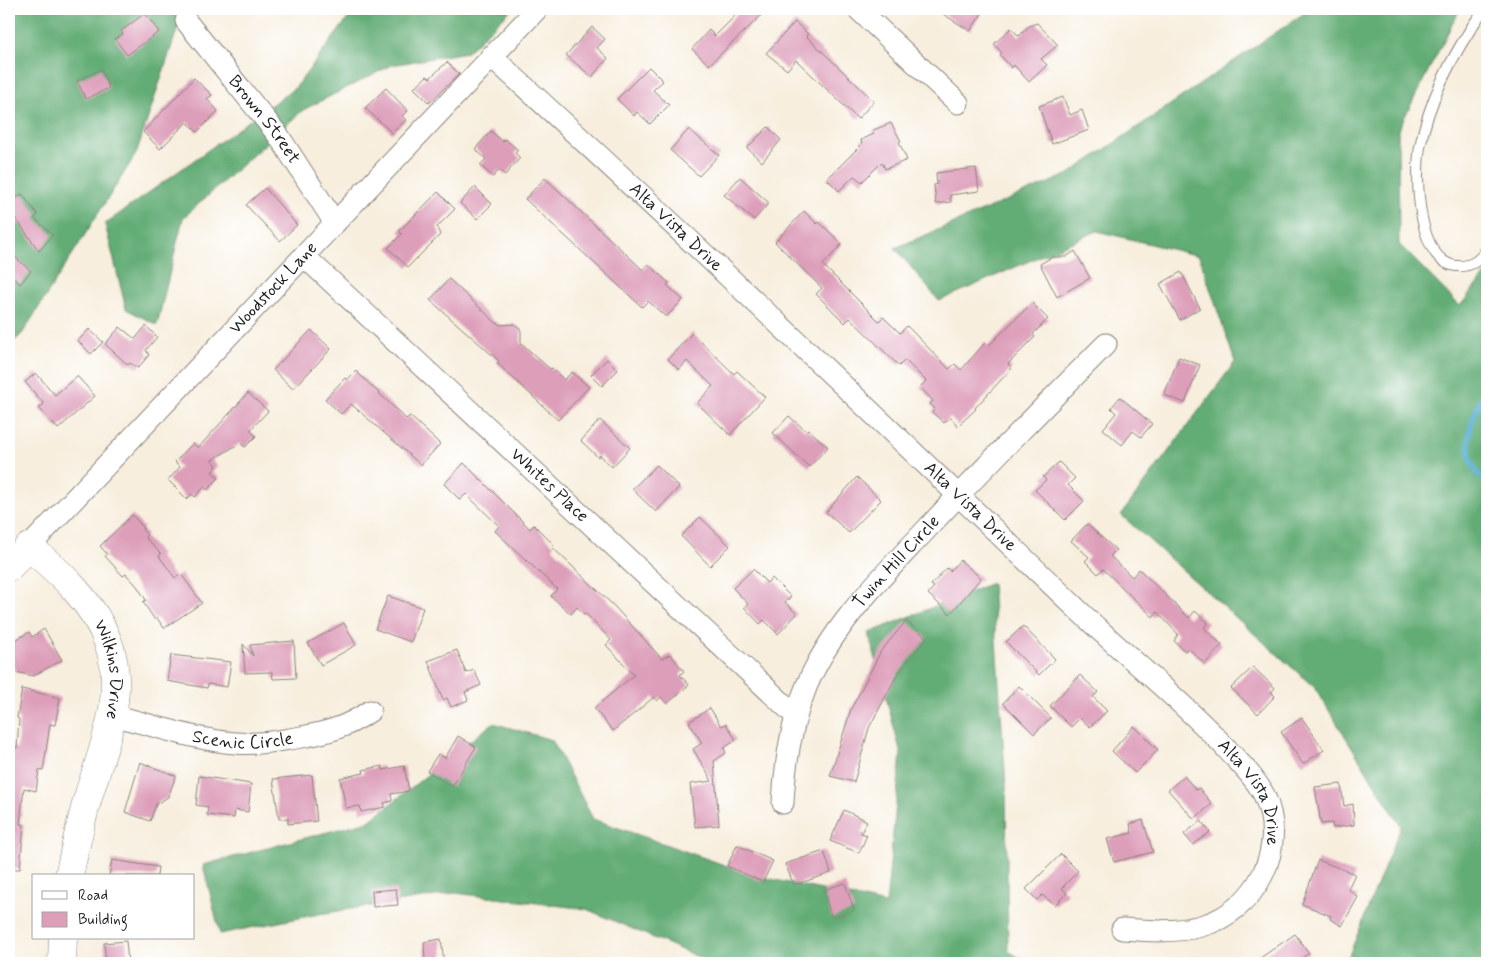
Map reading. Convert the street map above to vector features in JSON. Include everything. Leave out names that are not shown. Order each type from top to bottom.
[{"type":"street","name":"Woodstock Lane","points":[[9,567],[536,9]]},
{"type":"street","points":[[858,9],[958,103]]},
{"type":"street","name":"Brown Street","points":[[186,21],[278,135],[335,223]]},
{"type":"street","name":"Alta Vista Drive","points":[[491,56],[625,179],[1088,619],[1210,732],[1255,780],[1265,798],[1271,818],[1272,834],[1269,863],[1259,882],[1242,902],[1225,916],[1205,925],[1184,930],[1154,932],[1122,929]]},
{"type":"street","name":"Whites Place","points":[[304,256],[796,716]]},
{"type":"street","name":"Twin Hill Circle","points":[[783,803],[784,774],[796,716],[807,684],[819,660],[843,623],[958,495],[1106,344]]},
{"type":"street","name":"Wilkins Drive","points":[[29,547],[57,569],[79,593],[97,620],[108,642],[114,666],[116,690],[112,715],[79,828],[69,874]]},
{"type":"street","name":"Scenic Circle","points":[[112,715],[205,739],[236,743],[261,743],[318,734],[352,724],[370,711]]},
{"type":"street","points":[[62,963],[63,940]]},
{"type":"lane","points":[[1484,9],[1451,64],[1430,111],[1420,146],[1418,171],[1419,200],[1425,230],[1432,248],[1440,258],[1452,265],[1463,266],[1472,264],[1481,258],[1487,249]]},
{"type":"green space","points":[[9,9],[184,9],[136,154],[22,334],[9,346]]},
{"type":"green space","points":[[355,9],[512,9],[467,52],[392,65],[303,110],[183,218],[157,325],[126,309],[105,224],[296,87]]},
{"type":"green space","points":[[1310,9],[1460,9],[1398,130],[1399,244],[1460,306],[1487,272],[1487,963],[1346,963],[1401,826],[1315,688],[1121,515],[1235,362],[1199,256],[1097,231],[939,301],[895,248],[1069,174]]},
{"type":"green space","points":[[992,583],[1006,785],[1008,951],[1029,963],[712,963],[586,909],[455,893],[319,914],[220,934],[203,865],[369,821],[493,723],[552,740],[593,819],[753,875],[886,904],[901,754],[869,633]]},
{"type":"building","points":[[742,9],[768,9],[709,65],[692,49],[709,30],[715,36]]},
{"type":"building","points":[[935,9],[985,9],[970,31]]},
{"type":"building","points":[[145,13],[159,32],[127,55],[115,39],[123,34],[121,31]]},
{"type":"building","points":[[795,22],[808,34],[806,36],[874,101],[858,119],[796,60],[787,70],[766,53]]},
{"type":"building","points":[[1037,23],[1058,45],[1041,59],[1047,65],[1029,82],[1014,65],[1012,68],[1000,55],[1002,53],[994,44],[1011,28],[1019,36],[1029,26]]},
{"type":"building","points":[[592,27],[605,39],[597,48],[608,58],[592,77],[566,55]]},
{"type":"building","points":[[447,62],[459,74],[429,103],[414,88],[427,76],[430,78]]},
{"type":"building","points":[[649,67],[663,81],[653,90],[669,105],[650,124],[637,112],[634,116],[617,99]]},
{"type":"building","points":[[101,69],[109,88],[86,99],[77,81]]},
{"type":"building","points":[[194,78],[212,95],[207,99],[218,111],[197,132],[187,122],[160,149],[143,132]]},
{"type":"building","points":[[386,88],[408,111],[402,116],[406,120],[392,133],[365,108]]},
{"type":"building","points":[[1063,97],[1070,115],[1082,110],[1089,130],[1052,144],[1039,106]]},
{"type":"building","points":[[891,123],[901,141],[899,142],[907,160],[885,169],[882,162],[862,182],[854,176],[839,191],[827,179],[862,144],[861,140],[874,134],[871,131]]},
{"type":"building","points":[[768,127],[781,140],[762,162],[747,148]]},
{"type":"building","points":[[689,129],[719,155],[699,176],[670,150]]},
{"type":"building","points":[[491,131],[503,142],[505,139],[518,150],[515,153],[520,158],[505,175],[499,170],[493,177],[480,165],[486,159],[475,149]]},
{"type":"building","points":[[976,168],[979,191],[950,195],[951,202],[936,204],[934,185],[937,184],[936,173]]},
{"type":"building","points":[[740,177],[769,203],[754,220],[724,195]]},
{"type":"building","points":[[545,178],[643,270],[648,264],[669,283],[667,285],[683,300],[666,317],[648,301],[642,307],[525,199]]},
{"type":"building","points":[[475,187],[492,204],[477,219],[460,203]]},
{"type":"building","points":[[265,188],[297,225],[280,241],[246,205]]},
{"type":"building","points":[[438,192],[455,209],[437,227],[440,235],[408,267],[388,248],[402,234],[399,231]]},
{"type":"building","points":[[22,194],[38,215],[34,218],[53,235],[39,251],[9,209],[9,195],[14,200]]},
{"type":"building","points":[[804,211],[817,224],[819,222],[842,244],[823,265],[879,321],[883,317],[900,333],[907,326],[949,369],[955,364],[961,370],[985,343],[988,346],[1032,303],[1048,319],[1033,334],[1035,337],[1008,364],[1012,368],[976,409],[958,426],[950,417],[944,423],[932,412],[935,409],[930,404],[933,401],[920,387],[926,381],[905,360],[899,366],[850,318],[845,323],[816,294],[822,288],[775,242]]},
{"type":"building","points":[[1075,251],[1090,278],[1057,297],[1040,264],[1052,257],[1066,257]]},
{"type":"building","points":[[16,258],[31,271],[20,284],[9,274],[9,267]]},
{"type":"building","points":[[1181,272],[1200,308],[1180,320],[1160,284]]},
{"type":"building","points":[[449,279],[495,322],[501,325],[514,324],[519,327],[521,343],[564,380],[572,372],[589,387],[558,420],[497,363],[499,361],[430,300]]},
{"type":"building","points":[[146,326],[157,337],[146,350],[149,355],[138,368],[130,363],[128,365],[105,344],[120,327],[135,339]]},
{"type":"building","points":[[89,329],[103,342],[91,354],[78,341]]},
{"type":"building","points":[[311,330],[331,349],[293,389],[273,370]]},
{"type":"building","points":[[692,333],[734,374],[737,371],[765,397],[730,435],[697,403],[713,386],[687,361],[679,370],[668,359]]},
{"type":"building","points":[[1179,357],[1200,365],[1185,403],[1164,395]]},
{"type":"building","points":[[607,359],[618,370],[602,386],[591,375]]},
{"type":"building","points":[[356,371],[406,419],[410,416],[440,444],[421,465],[351,404],[341,414],[325,399],[345,378],[347,380]]},
{"type":"building","points":[[36,373],[55,395],[77,376],[95,396],[58,429],[39,408],[44,404],[25,382]]},
{"type":"building","points":[[248,393],[268,411],[250,430],[256,436],[245,447],[240,443],[212,460],[217,466],[212,472],[219,478],[207,490],[204,487],[195,497],[192,494],[187,499],[168,480],[180,467],[175,462],[193,443],[198,448]]},
{"type":"building","points":[[1120,397],[1152,424],[1141,437],[1133,431],[1122,445],[1103,429],[1116,413],[1111,408]]},
{"type":"building","points":[[789,416],[806,431],[808,429],[828,447],[809,467],[773,433]]},
{"type":"building","points":[[600,420],[630,448],[612,467],[581,441]]},
{"type":"building","points":[[1059,462],[1075,478],[1068,485],[1084,501],[1065,520],[1035,490],[1046,480],[1043,477]]},
{"type":"building","points":[[464,463],[530,529],[534,525],[554,545],[552,547],[614,606],[662,659],[670,654],[684,671],[680,675],[689,685],[667,704],[661,697],[657,701],[654,697],[613,731],[594,708],[634,675],[606,645],[611,640],[585,613],[577,607],[571,614],[551,596],[557,589],[495,531],[499,526],[466,494],[460,500],[444,484]]},
{"type":"building","points":[[657,465],[679,487],[656,512],[632,489]]},
{"type":"building","points":[[857,477],[881,500],[849,533],[826,512]]},
{"type":"building","points":[[132,515],[144,528],[142,529],[147,535],[145,537],[161,554],[159,556],[175,578],[181,574],[202,603],[164,628],[157,618],[155,620],[143,602],[146,600],[137,586],[126,574],[123,576],[105,556],[107,554],[100,546]]},
{"type":"building","points":[[700,517],[730,546],[710,566],[681,536]]},
{"type":"building","points":[[1087,524],[1116,550],[1110,556],[1132,577],[1139,569],[1189,618],[1195,611],[1208,623],[1204,628],[1222,645],[1205,664],[1188,648],[1185,651],[1174,641],[1178,634],[1157,612],[1153,617],[1103,569],[1098,574],[1085,561],[1089,557],[1071,541]]},
{"type":"building","points":[[960,560],[981,578],[950,614],[928,594],[934,587],[931,585],[947,568],[950,571]]},
{"type":"building","points":[[753,569],[767,583],[772,578],[791,597],[785,602],[797,614],[778,634],[764,620],[760,624],[744,607],[748,604],[733,588]]},
{"type":"building","points":[[388,596],[423,608],[411,642],[375,629]]},
{"type":"building","points":[[906,621],[927,638],[897,675],[869,728],[854,782],[830,776],[851,709],[881,651]]},
{"type":"building","points":[[344,623],[356,645],[321,665],[308,643]]},
{"type":"building","points":[[1023,626],[1055,659],[1039,675],[1006,642]]},
{"type":"building","points":[[44,629],[62,660],[33,676],[16,672],[9,660],[9,644],[29,632],[32,637]]},
{"type":"building","points":[[294,641],[296,678],[273,679],[272,672],[245,673],[243,644],[253,656],[250,645]]},
{"type":"building","points":[[457,650],[466,673],[474,670],[481,685],[465,692],[468,700],[451,707],[447,698],[443,700],[428,661]]},
{"type":"building","points":[[171,655],[231,662],[227,687],[208,684],[207,688],[167,681]]},
{"type":"building","points":[[1253,667],[1275,688],[1271,692],[1275,696],[1258,714],[1231,688]]},
{"type":"building","points":[[1080,675],[1098,692],[1093,697],[1107,711],[1090,727],[1080,718],[1071,727],[1050,706]]},
{"type":"building","points":[[1019,686],[1051,718],[1034,734],[1003,703]]},
{"type":"building","points":[[22,689],[60,698],[55,725],[50,724],[43,771],[39,770],[36,791],[24,788],[20,824],[24,824],[20,869],[9,869],[9,746],[17,748],[19,719],[17,718]]},
{"type":"building","points":[[710,708],[721,726],[726,724],[736,740],[724,748],[726,753],[714,761],[719,825],[695,827],[690,784],[712,781],[693,749],[702,743],[689,722]]},
{"type":"building","points":[[1302,718],[1324,750],[1303,764],[1281,732]]},
{"type":"building","points":[[1134,726],[1158,750],[1135,773],[1112,751]]},
{"type":"building","points":[[458,736],[476,747],[452,787],[427,771],[438,754],[445,758]]},
{"type":"building","points":[[140,762],[176,776],[168,797],[156,804],[150,821],[125,812]]},
{"type":"building","points":[[382,766],[383,770],[404,766],[409,791],[391,794],[392,801],[384,803],[385,807],[361,812],[360,806],[346,808],[340,778],[364,773],[363,770]]},
{"type":"building","points":[[312,775],[317,821],[288,824],[288,818],[279,819],[273,779]]},
{"type":"building","points":[[199,776],[251,784],[248,812],[235,810],[234,818],[207,815],[208,807],[196,805]]},
{"type":"building","points":[[1184,776],[1196,790],[1199,788],[1212,804],[1194,819],[1168,790]]},
{"type":"building","points":[[1341,784],[1344,806],[1353,804],[1354,825],[1333,828],[1332,823],[1321,824],[1315,787]]},
{"type":"building","points":[[844,810],[867,821],[861,833],[867,835],[859,853],[830,841]]},
{"type":"building","points":[[1143,820],[1153,852],[1114,862],[1107,839],[1132,833],[1130,824]]},
{"type":"building","points":[[1201,821],[1210,832],[1193,845],[1184,834]]},
{"type":"building","points":[[737,845],[773,861],[763,882],[727,866]]},
{"type":"building","points":[[824,851],[831,873],[794,885],[785,864]]},
{"type":"building","points":[[1061,854],[1078,871],[1062,888],[1067,893],[1055,905],[1042,895],[1037,900],[1026,889]]},
{"type":"building","points":[[112,860],[158,867],[157,874],[109,874]]},
{"type":"building","points":[[1318,860],[1355,874],[1348,889],[1358,897],[1342,926],[1330,919],[1331,916],[1302,904]]},
{"type":"building","points":[[845,883],[854,910],[832,918],[823,890]]},
{"type":"building","points":[[396,889],[398,905],[373,907],[372,891]]},
{"type":"building","points":[[1295,934],[1309,953],[1294,963],[1253,963]]},
{"type":"building","points":[[441,939],[444,963],[425,963],[424,942]]},
{"type":"building","points":[[126,941],[128,963],[106,963],[104,943]]},
{"type":"waterway","points":[[1487,385],[1476,409],[1469,435],[1471,461],[1477,472],[1487,482]]}]
